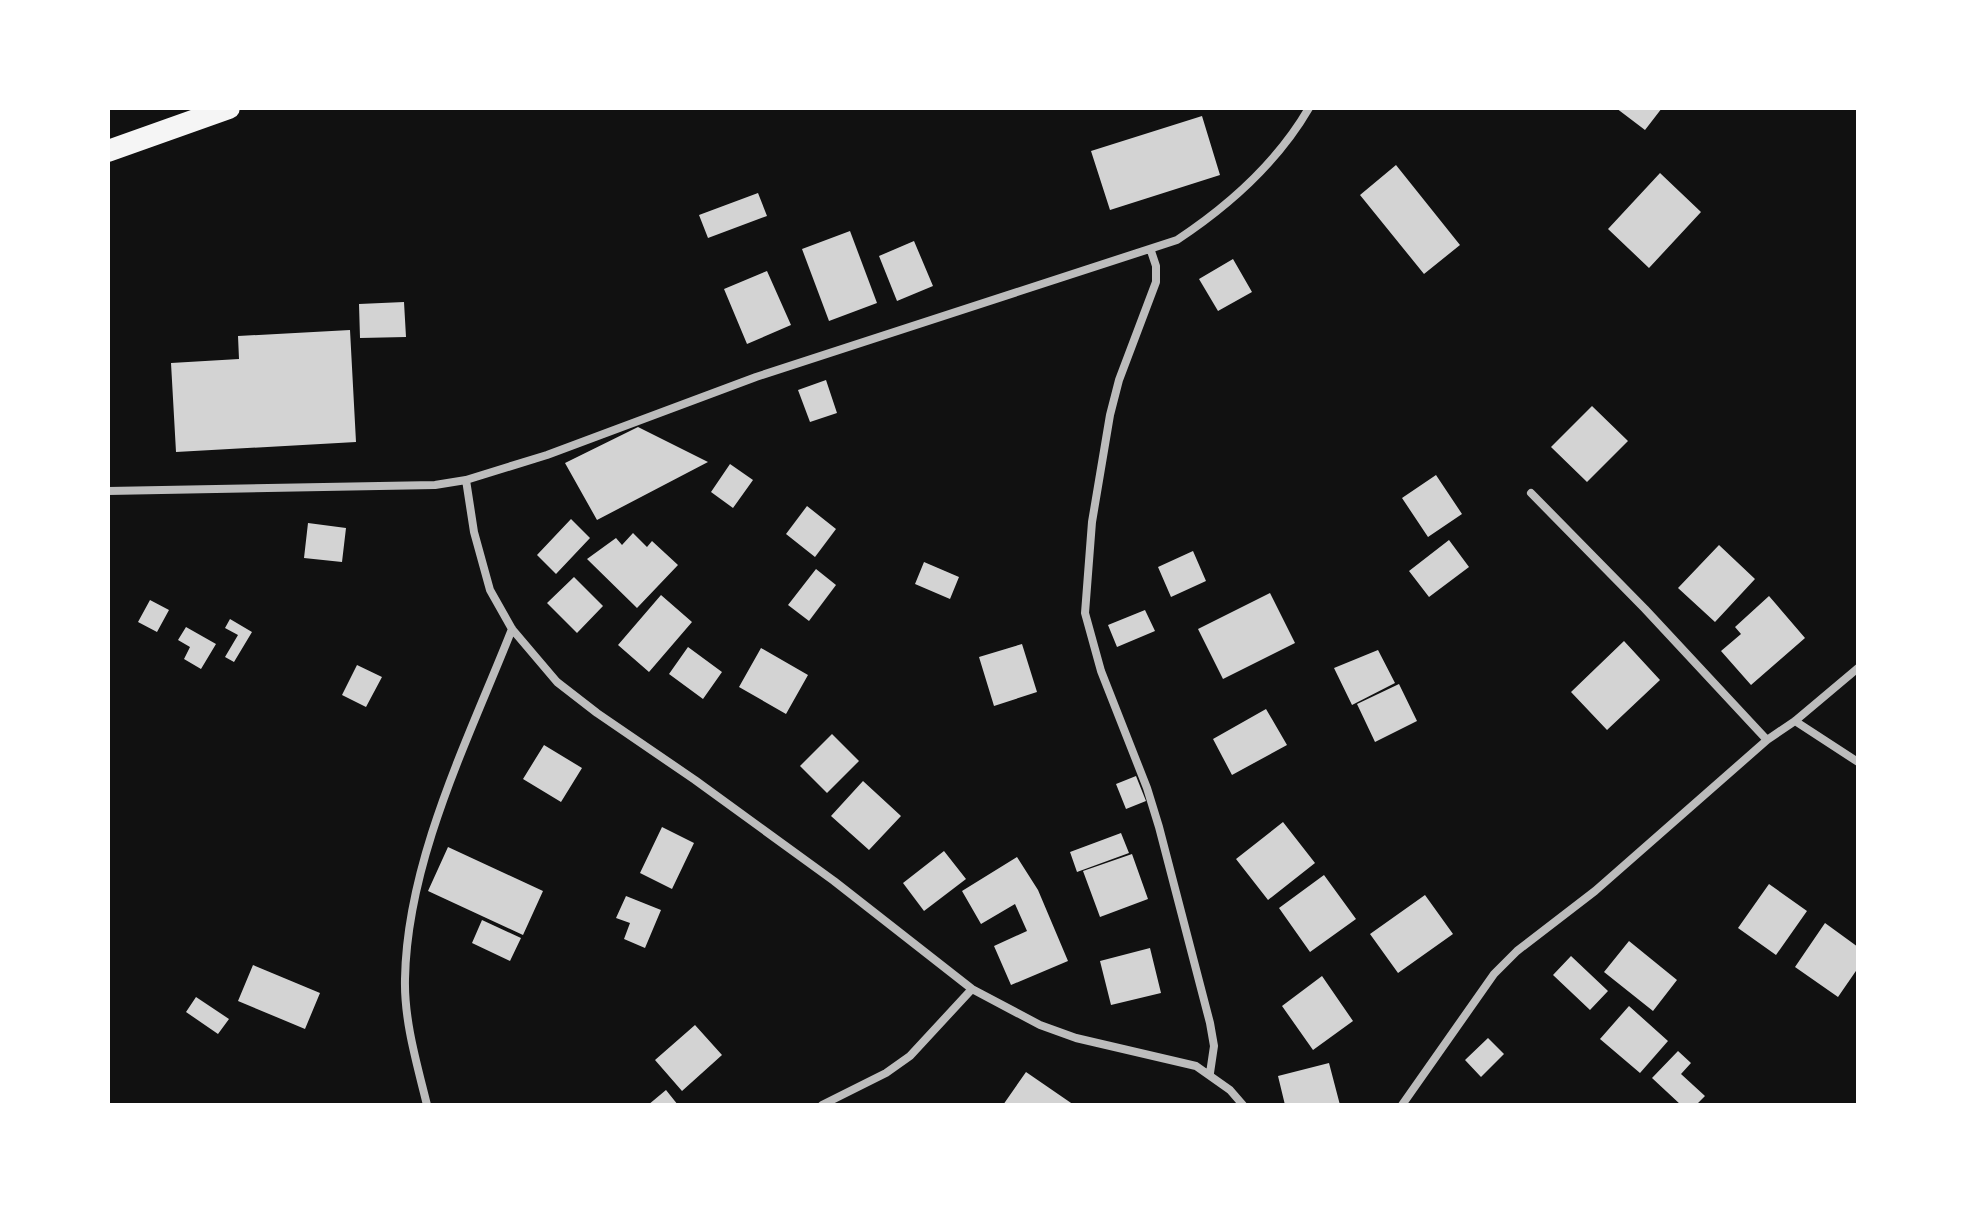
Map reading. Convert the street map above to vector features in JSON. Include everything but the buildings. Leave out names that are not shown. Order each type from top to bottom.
[{"type":"highway","points":[[108,151],[229,108]]},
{"type":"street","points":[[108,491],[435,485],[466,480],[547,455],[756,377],[1151,251],[1177,240],[1203,223],[1252,182],[1280,151],[1309,108]]},
{"type":"street","points":[[1151,251],[1156,266],[1156,282],[1119,380],[1105,442],[1092,522],[1085,613],[1101,671],[1159,827],[1210,1023],[1214,1046],[1210,1073]]},
{"type":"street","points":[[466,480],[474,532],[490,590],[512,629],[557,682],[834,881],[972,989],[1040,1025],[1076,1038],[1178,1060],[1210,1073],[1243,1105]]},
{"type":"street","points":[[1531,493],[1767,740]]},
{"type":"street","points":[[427,1105],[413,1047],[405,980],[413,906],[432,834],[512,629]]},
{"type":"street","points":[[1405,1104],[1494,974],[1517,951],[1595,891],[1767,740],[1795,721],[1858,668]]},
{"type":"street","points":[[1795,721],[1858,762]]},
{"type":"street","points":[[822,1105],[886,1073],[910,1056],[972,989]]}]
